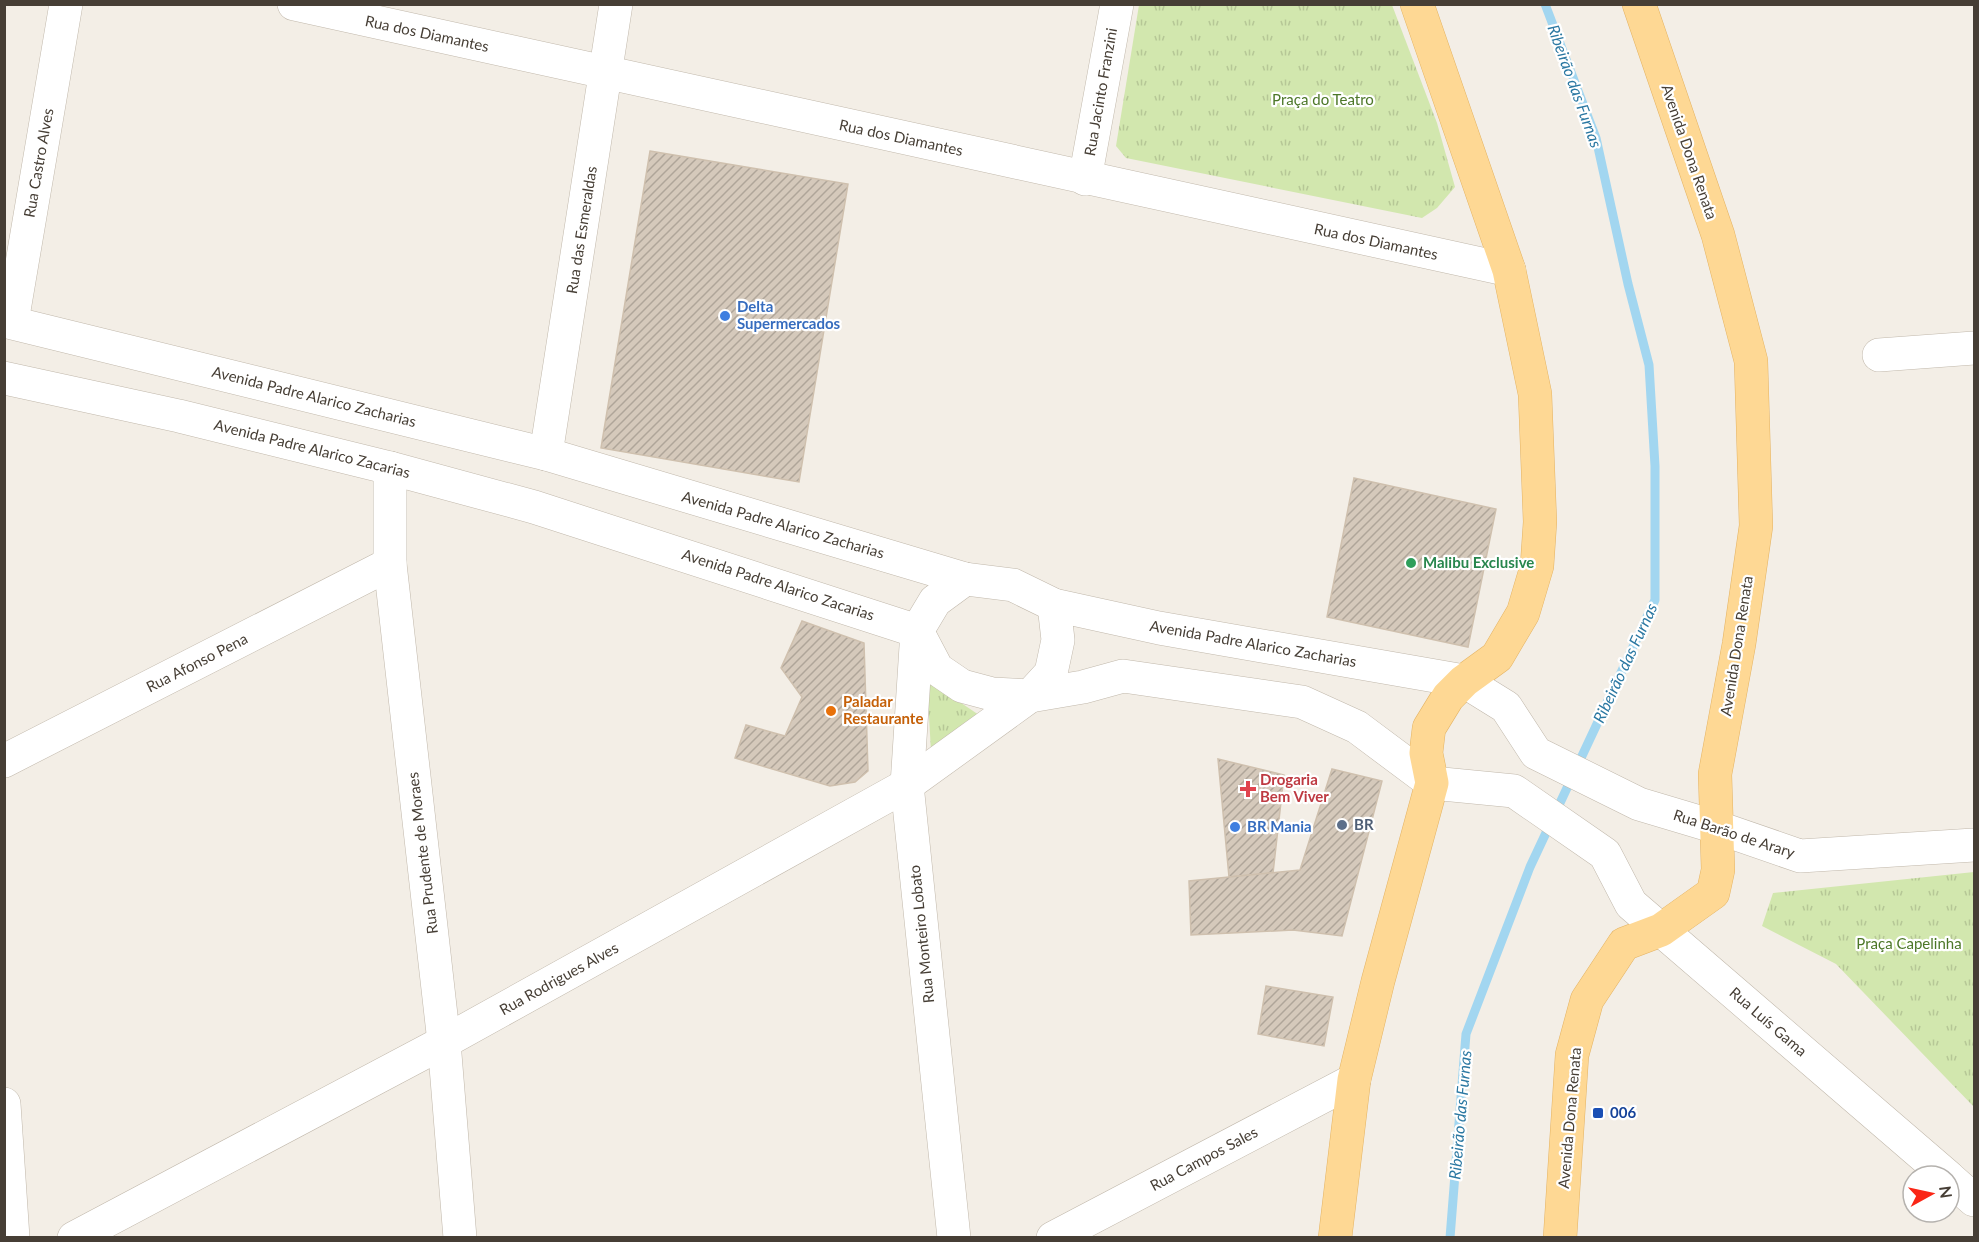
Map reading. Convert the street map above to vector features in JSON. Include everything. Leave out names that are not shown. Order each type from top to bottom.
[{"type":"main road","points":[[1335,1238],[1354,1080],[1378,981],[1432,783],[1426,753],[1429,728],[1448,697],[1464,681],[1497,657],[1523,613],[1537,566],[1540,522],[1535,394],[1509,270],[1417,4]]},
{"type":"main road","name":"Avenida Dona Renata","points":[[1560,1238],[1572,1055],[1587,1000],[1624,944],[1661,930],[1713,893],[1718,870],[1715,774],[1739,644],[1756,526],[1751,362],[1718,235],[1639,4]]},
{"type":"street","name":"Rua Castro Alves","points":[[8,321],[66,4]]},
{"type":"street","name":"Rua dos Diamantes","points":[[294,4],[1509,270]]},
{"type":"street","name":"Rua das Esmeraldas","points":[[546,454],[616,4]]},
{"type":"street","name":"Rua Jacinto Franzini","points":[[1086,179],[1116,4]]},
{"type":"street","name":"Avenida Padre Alarico Zacharias","points":[[8,321],[546,454],[965,579],[1012,585],[1054,605],[1159,628],[1464,681],[1506,707],[1536,753]]},
{"type":"street","points":[[1879,355],[1974,348]]},
{"type":"street","name":"Avenida Padre Alarico Zacarias","points":[[4,378],[179,416],[390,468],[534,507],[917,631]]},
{"type":"street","name":"Rua Prudente de Moraes","points":[[390,468],[390,564],[444,1042],[460,1238]]},
{"type":"street","name":"Rua Afonso Pena","points":[[4,761],[390,564]]},
{"type":"street","points":[[965,579],[935,601],[917,631],[937,669],[962,686],[992,694],[1030,696],[1083,687],[1123,676],[1302,702],[1358,727],[1432,783]]},
{"type":"street","points":[[1030,696],[1051,673],[1058,640],[1054,605]]},
{"type":"street","name":"Rua Monteiro Lobato","points":[[917,631],[907,785],[954,1238]]},
{"type":"street","name":"Rua Rodrigues Alves","points":[[74,1238],[444,1042],[907,785],[1030,696]]},
{"type":"street","name":"Rua Barão de Arary","points":[[1536,753],[1639,804],[1800,856],[1974,845]]},
{"type":"street","name":"Rua Luís Gama","points":[[1432,783],[1514,791],[1605,854],[1631,904],[1933,1164]]},
{"type":"street","name":"Rua Campos Sales","points":[[1053,1238],[1354,1080]]},
{"type":"street","points":[[4,1104],[14,1238]]},
{"type":"street","name":"Rua Luís Gama","points":[[1961,1188],[1974,1200]]},
{"type":"green space","name":"Praça do Teatro","points":[[1139,5],[1392,5],[1437,123],[1455,187],[1437,208],[1422,218],[1126,158],[1116,146]]},
{"type":"green space","points":[[927,680],[982,717],[931,752]]},
{"type":"green space","name":"Praça Capelinha","points":[[1974,872],[1974,1107],[1836,964],[1762,926],[1773,893]]},
{"type":"building","name":"Delta Supermercados","points":[[650,151],[848,184],[799,482],[601,448]]},
{"type":"building","name":"Malibu Exclusive","points":[[1354,478],[1496,509],[1468,647],[1327,617]]},
{"type":"building","name":"Paladar Restaurante","points":[[802,621],[864,643],[868,771],[855,782],[830,786],[735,758],[746,725],[785,736],[802,697],[781,668]]},
{"type":"building","points":[[1218,759],[1284,775],[1273,873],[1229,877]]},
{"type":"building","name":"BR","points":[[1332,769],[1382,781],[1342,936],[1293,930],[1191,935],[1189,881],[1300,870]]},
{"type":"building","points":[[1266,986],[1333,997],[1324,1046],[1258,1034]]},
{"type":"waterway","name":"Ribeirão das Furnas","points":[[1450,1238],[1466,1034],[1530,867],[1655,600],[1655,466],[1649,365],[1628,284],[1596,138],[1545,4]]},
{"type":"place","name":"Delta Supermercados","points":[[725,316]]},
{"type":"place","name":"Malibu Exclusive","points":[[1411,563]]},
{"type":"place","name":"Paladar Restaurante","points":[[831,711]]},
{"type":"place","name":"Drogaria Bem Viver","points":[[1248,789]]},
{"type":"place","name":"BR","points":[[1342,825]]},
{"type":"place","name":"BR Mania","points":[[1235,827]]},
{"type":"place","name":"006","points":[[1598,1113]]}]
